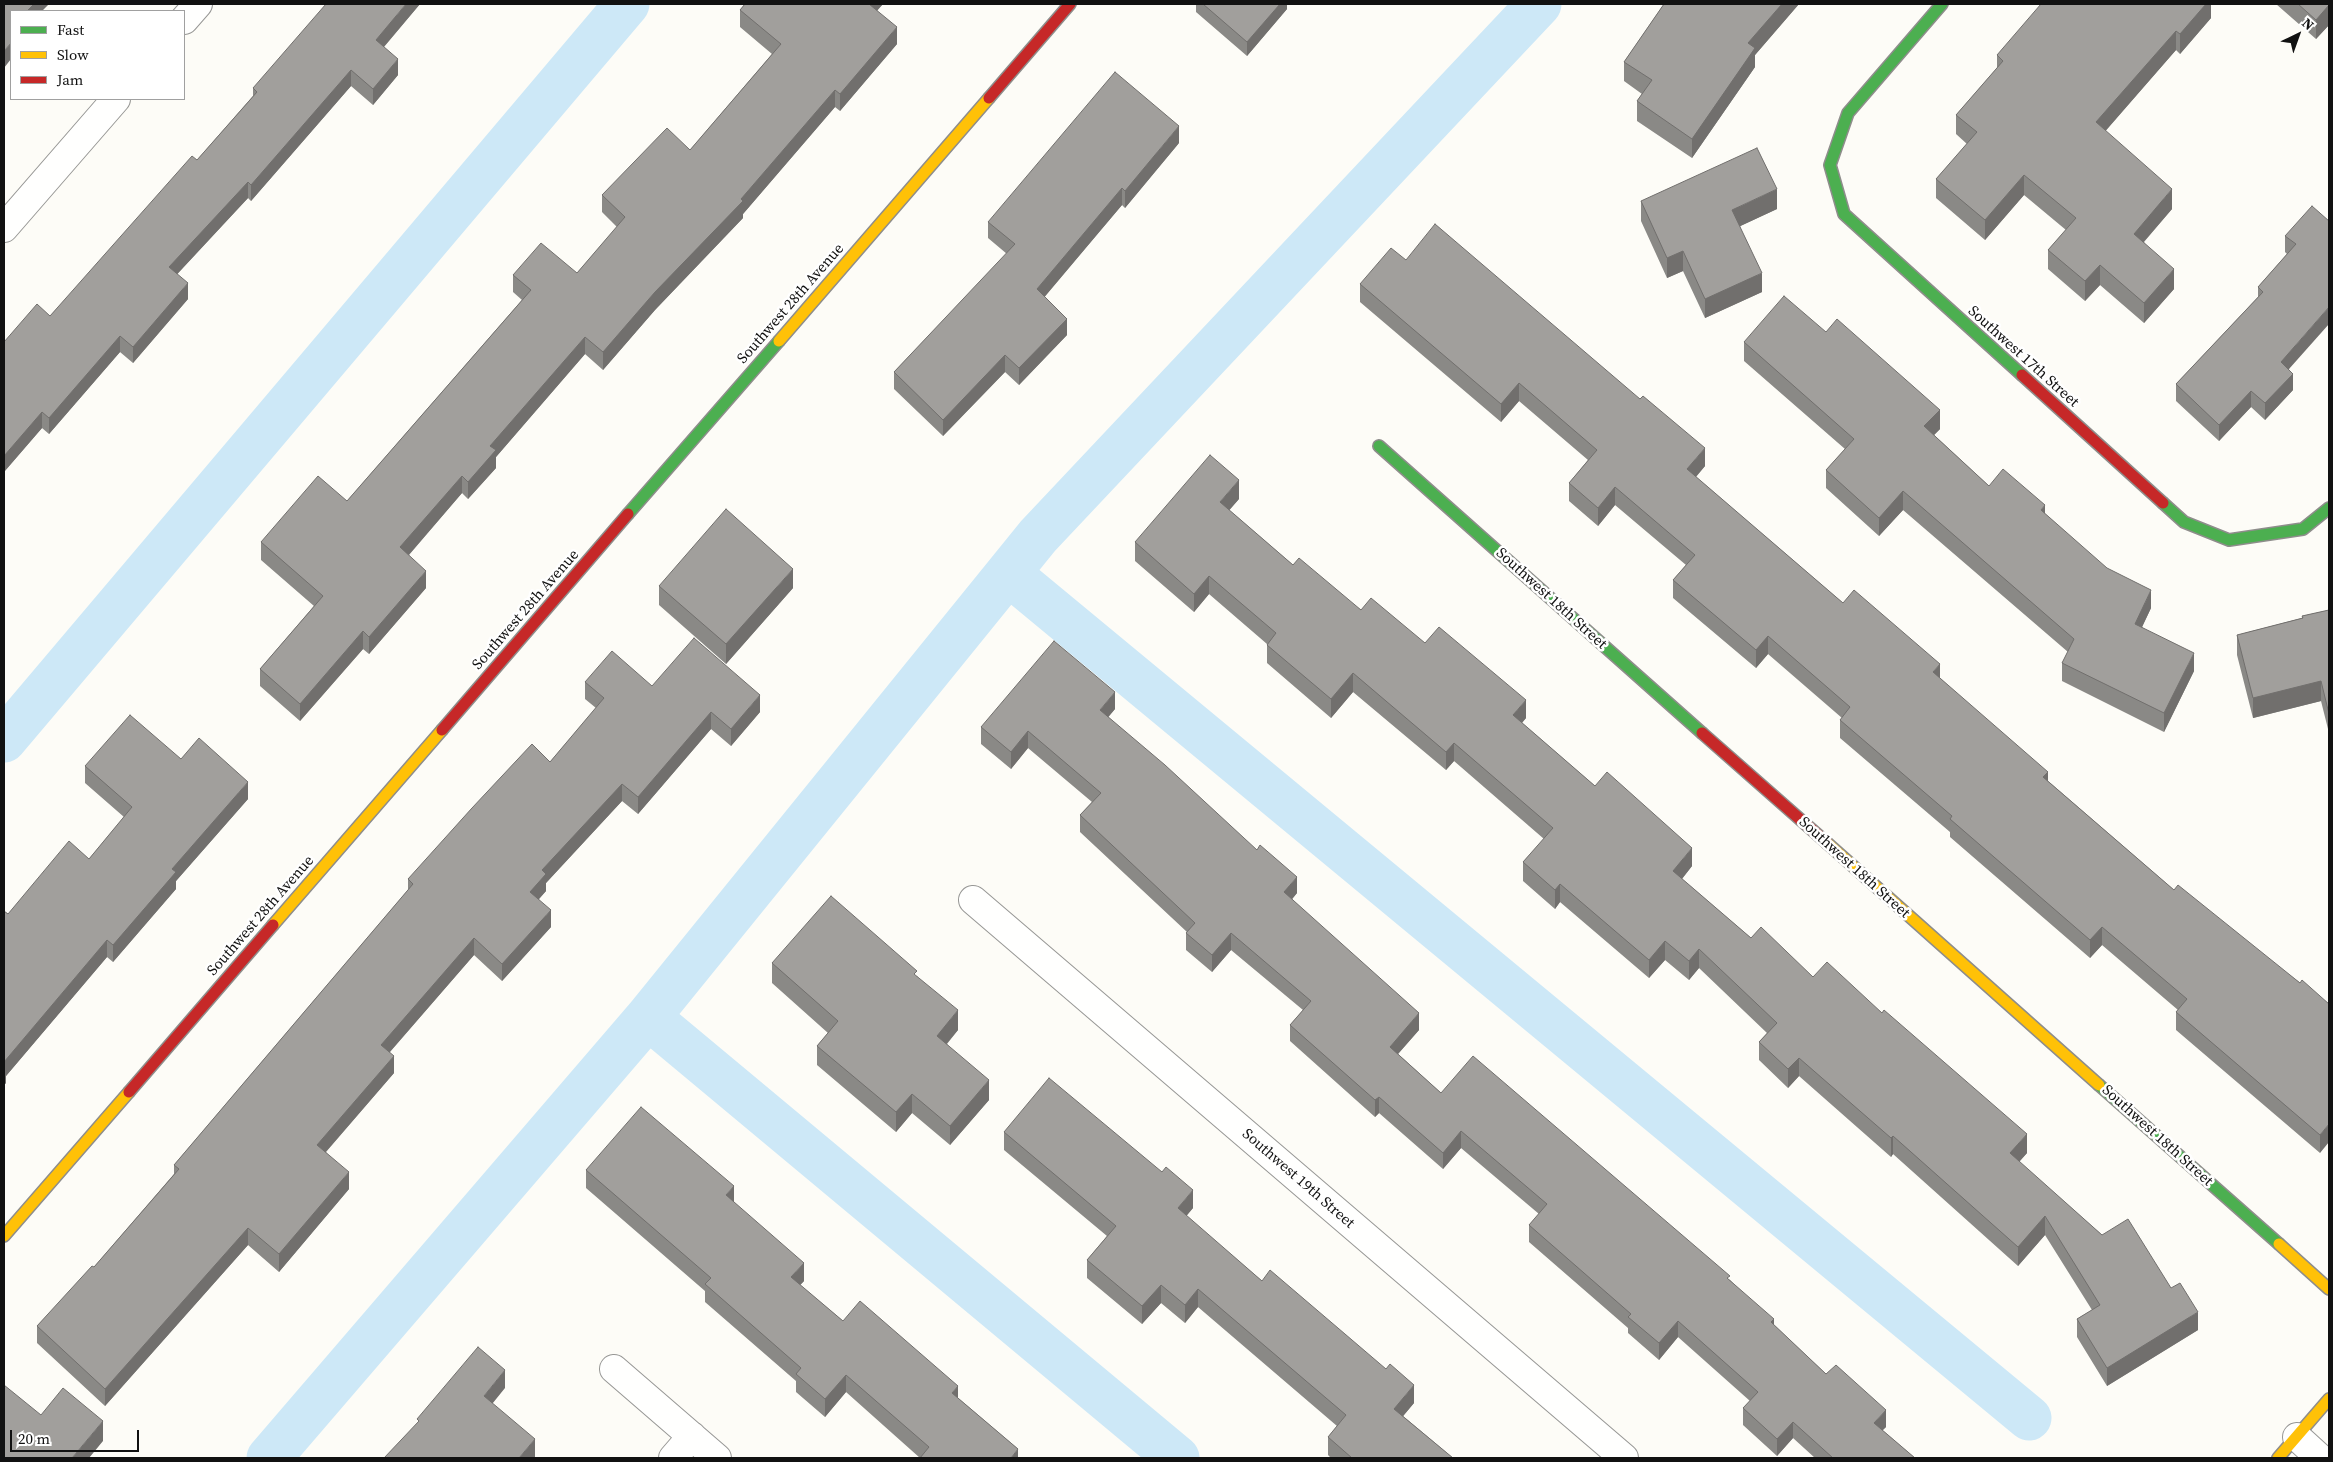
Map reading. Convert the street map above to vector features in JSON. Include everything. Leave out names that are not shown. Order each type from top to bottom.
[{"type":"street","points":[[185,19],[198,4]]},
{"type":"street","name":"Southwest 28th Avenue","points":[[4,1236],[1070,4]]},
{"type":"street","name":"Southwest 17th Street","points":[[1942,4],[1848,113],[1830,165],[1844,214],[2184,522],[2229,540],[2304,529],[2329,508]]},
{"type":"street","points":[[4,228],[115,100]]},
{"type":"street","name":"Southwest 18th Street","points":[[1379,446],[2329,1289]]},
{"type":"street","name":"Southwest 19th Street","points":[[973,900],[1624,1458]]},
{"type":"street","points":[[614,1369],[718,1458]]},
{"type":"street","points":[[2278,1458],[2329,1399]]},
{"type":"street","points":[[673,1458],[692,1436]]},
{"type":"street","points":[[2297,1437],[2320,1458]]},
{"type":"building","points":[[4,4],[34,4],[28,10],[10,10],[10,44],[4,51]]},
{"type":"building","points":[[326,4],[406,4],[376,40],[398,59],[373,89],[351,70],[251,185],[248,182],[169,267],[188,283],[133,347],[120,336],[49,418],[42,412],[4,456],[4,342],[37,304],[50,316],[192,156],[197,160],[257,92],[253,88]]},
{"type":"building","points":[[745,4],[869,4],[897,27],[840,94],[835,90],[741,199],[743,201],[655,292],[603,352],[585,337],[490,446],[496,450],[468,482],[462,476],[400,547],[426,571],[369,637],[363,631],[300,704],[260,669],[323,596],[261,542],[318,476],[347,501],[531,290],[513,275],[541,243],[577,273],[625,217],[602,195],[667,128],[690,150],[781,44],[740,10]]},
{"type":"building","points":[[1203,4],[1280,4],[1247,42]]},
{"type":"building","points":[[1664,4],[1782,4],[1748,43],[1755,48],[1692,139],[1637,101],[1652,80],[1624,62]]},
{"type":"building","points":[[2041,4],[2206,4],[2180,34],[2176,31],[2096,122],[2172,189],[2134,234],[2174,269],[2144,303],[2100,265],[2085,281],[2048,250],[2076,218],[2024,175],[1985,220],[1936,179],[1977,132],[1956,115],[2003,61],[1997,55]]},
{"type":"building","points":[[2298,4],[2329,4],[2329,5],[2316,20]]},
{"type":"building","points":[[1115,72],[1179,126],[1125,191],[1122,188],[1037,289],[1067,319],[1019,368],[1005,355],[943,420],[894,372],[1015,244],[988,222]]},
{"type":"building","points":[[1757,148],[1777,189],[1732,210],[1762,273],[1705,299],[1683,251],[1667,258],[1641,201]]},
{"type":"building","points":[[2312,206],[2329,221],[2329,307],[2281,362],[2293,374],[2265,403],[2251,391],[2219,425],[2176,384],[2263,292],[2258,287],[2296,244],[2285,236]]},
{"type":"building","points":[[1435,224],[1640,399],[1643,396],[1705,448],[1687,469],[1843,603],[1854,590],[1940,664],[1933,672],[2048,772],[2043,777],[2174,890],[2178,885],[2300,983],[2302,980],[2329,1004],[2329,1124],[2320,1135],[2176,1012],[2187,999],[2102,927],[2090,940],[1950,819],[1952,816],[1840,720],[1850,707],[1768,636],[1756,650],[1673,580],[1695,555],[1615,487],[1598,508],[1569,483],[1597,450],[1519,383],[1501,404],[1360,284],[1391,248],[1406,260]]},
{"type":"building","points":[[1784,296],[1826,332],[1837,319],[1940,410],[1924,426],[1989,486],[2003,469],[2045,505],[2041,510],[2107,568],[2151,590],[2135,624],[2194,653],[2164,713],[2062,663],[2074,639],[1903,491],[1879,518],[1826,470],[1854,439],[1744,342]]},
{"type":"building","points":[[1210,455],[1239,480],[1220,502],[1293,565],[1299,558],[1361,610],[1371,598],[1425,643],[1439,627],[1526,700],[1513,715],[1595,786],[1607,772],[1692,848],[1673,871],[1751,938],[1761,927],[1813,977],[1827,962],[1882,1013],[1884,1010],[2027,1134],[2010,1153],[2102,1235],[2128,1219],[2171,1288],[2180,1283],[2198,1312],[2107,1368],[2077,1319],[2100,1305],[2045,1216],[2018,1247],[1893,1136],[1891,1138],[1799,1058],[1788,1069],[1759,1042],[1777,1023],[1699,949],[1689,961],[1665,941],[1649,960],[1560,884],[1555,890],[1523,862],[1553,828],[1454,743],[1446,752],[1353,673],[1331,699],[1267,645],[1276,633],[1209,576],[1194,594],[1135,542]]},
{"type":"building","points":[[726,509],[793,569],[726,644],[659,586]]},
{"type":"building","points":[[2329,610],[2329,714],[2321,681],[2253,698],[2237,635]]},
{"type":"building","points":[[694,638],[760,695],[731,729],[711,712],[638,797],[622,784],[542,870],[546,874],[530,892],[551,910],[502,964],[474,938],[381,1045],[394,1056],[317,1145],[349,1172],[279,1254],[248,1228],[105,1389],[37,1326],[92,1266],[94,1267],[179,1169],[174,1165],[413,884],[408,879],[472,808],[532,744],[550,762],[604,698],[585,682],[612,651],[652,686]]},
{"type":"building","points":[[1054,641],[1115,692],[1100,710],[1165,765],[1257,850],[1260,845],[1297,877],[1284,892],[1419,1013],[1390,1047],[1441,1093],[1473,1056],[1730,1276],[1727,1278],[1774,1319],[1771,1322],[1826,1374],[1836,1365],[1886,1410],[1874,1423],[1915,1458],[1833,1458],[1793,1422],[1777,1439],[1743,1408],[1758,1392],[1678,1321],[1659,1343],[1628,1317],[1631,1314],[1529,1225],[1547,1204],[1461,1131],[1443,1153],[1379,1097],[1375,1100],[1290,1025],[1311,1001],[1231,933],[1212,955],[1186,933],[1195,923],[1080,815],[1101,793],[1028,731],[1011,752],[981,727]]},
{"type":"building","points":[[130,715],[181,759],[199,738],[248,782],[172,869],[176,872],[113,945],[107,940],[4,1062],[4,911],[8,914],[69,841],[89,859],[132,807],[85,766]]},
{"type":"building","points":[[831,896],[917,971],[914,974],[958,1010],[937,1036],[989,1080],[950,1126],[912,1094],[896,1112],[817,1046],[838,1021],[772,963]]},
{"type":"building","points":[[1049,1078],[1162,1172],[1166,1167],[1193,1190],[1178,1208],[1262,1281],[1270,1270],[1386,1369],[1390,1364],[1414,1385],[1394,1409],[1453,1458],[1352,1458],[1328,1437],[1346,1415],[1198,1289],[1185,1305],[1161,1285],[1142,1306],[1087,1260],[1116,1226],[1004,1132]]},
{"type":"building","points":[[641,1107],[734,1186],[726,1195],[804,1263],[791,1277],[843,1321],[860,1301],[958,1386],[952,1393],[1018,1449],[1011,1458],[920,1458],[929,1447],[846,1375],[825,1399],[796,1374],[801,1368],[705,1284],[711,1278],[586,1170]]},
{"type":"building","points":[[478,1347],[505,1370],[484,1396],[535,1439],[519,1458],[384,1458],[419,1421],[417,1419]]},
{"type":"building","points":[[4,1385],[41,1415],[63,1388],[103,1421],[72,1458],[4,1458]]},
{"type":"waterway","points":[[4,740],[627,4]]},
{"type":"waterway","points":[[269,1458],[648,1017],[1038,536],[1539,4]]},
{"type":"waterway","points":[[1008,573],[2029,1418]]},
{"type":"waterway","points":[[648,1017],[1177,1458]]},
{"type":"traffic: fast","points":[[1942,4],[1848,113],[1830,165],[1844,214],[2022,375]]},
{"type":"traffic: fast","points":[[628,514],[779,341]]},
{"type":"traffic: fast","points":[[1379,446],[1702,733]]},
{"type":"traffic: fast","points":[[2163,503],[2184,522],[2229,540],[2303,529],[2329,508]]},
{"type":"traffic: fast","points":[[2099,1085],[2279,1244]]},
{"type":"traffic: slow","points":[[779,341],[989,98]]},
{"type":"traffic: slow","points":[[273,925],[442,730]]},
{"type":"traffic: slow","points":[[1827,843],[2099,1085]]},
{"type":"traffic: slow","points":[[4,1236],[129,1092]]},
{"type":"traffic: slow","points":[[2279,1244],[2329,1289]]},
{"type":"traffic: slow","points":[[2278,1458],[2329,1399]]},
{"type":"traffic: jam","points":[[989,98],[1070,4]]},
{"type":"traffic: jam","points":[[2022,375],[2163,503]]},
{"type":"traffic: jam","points":[[442,730],[628,514]]},
{"type":"traffic: jam","points":[[1702,733],[1827,843]]},
{"type":"traffic: jam","points":[[129,1092],[273,925]]}]
